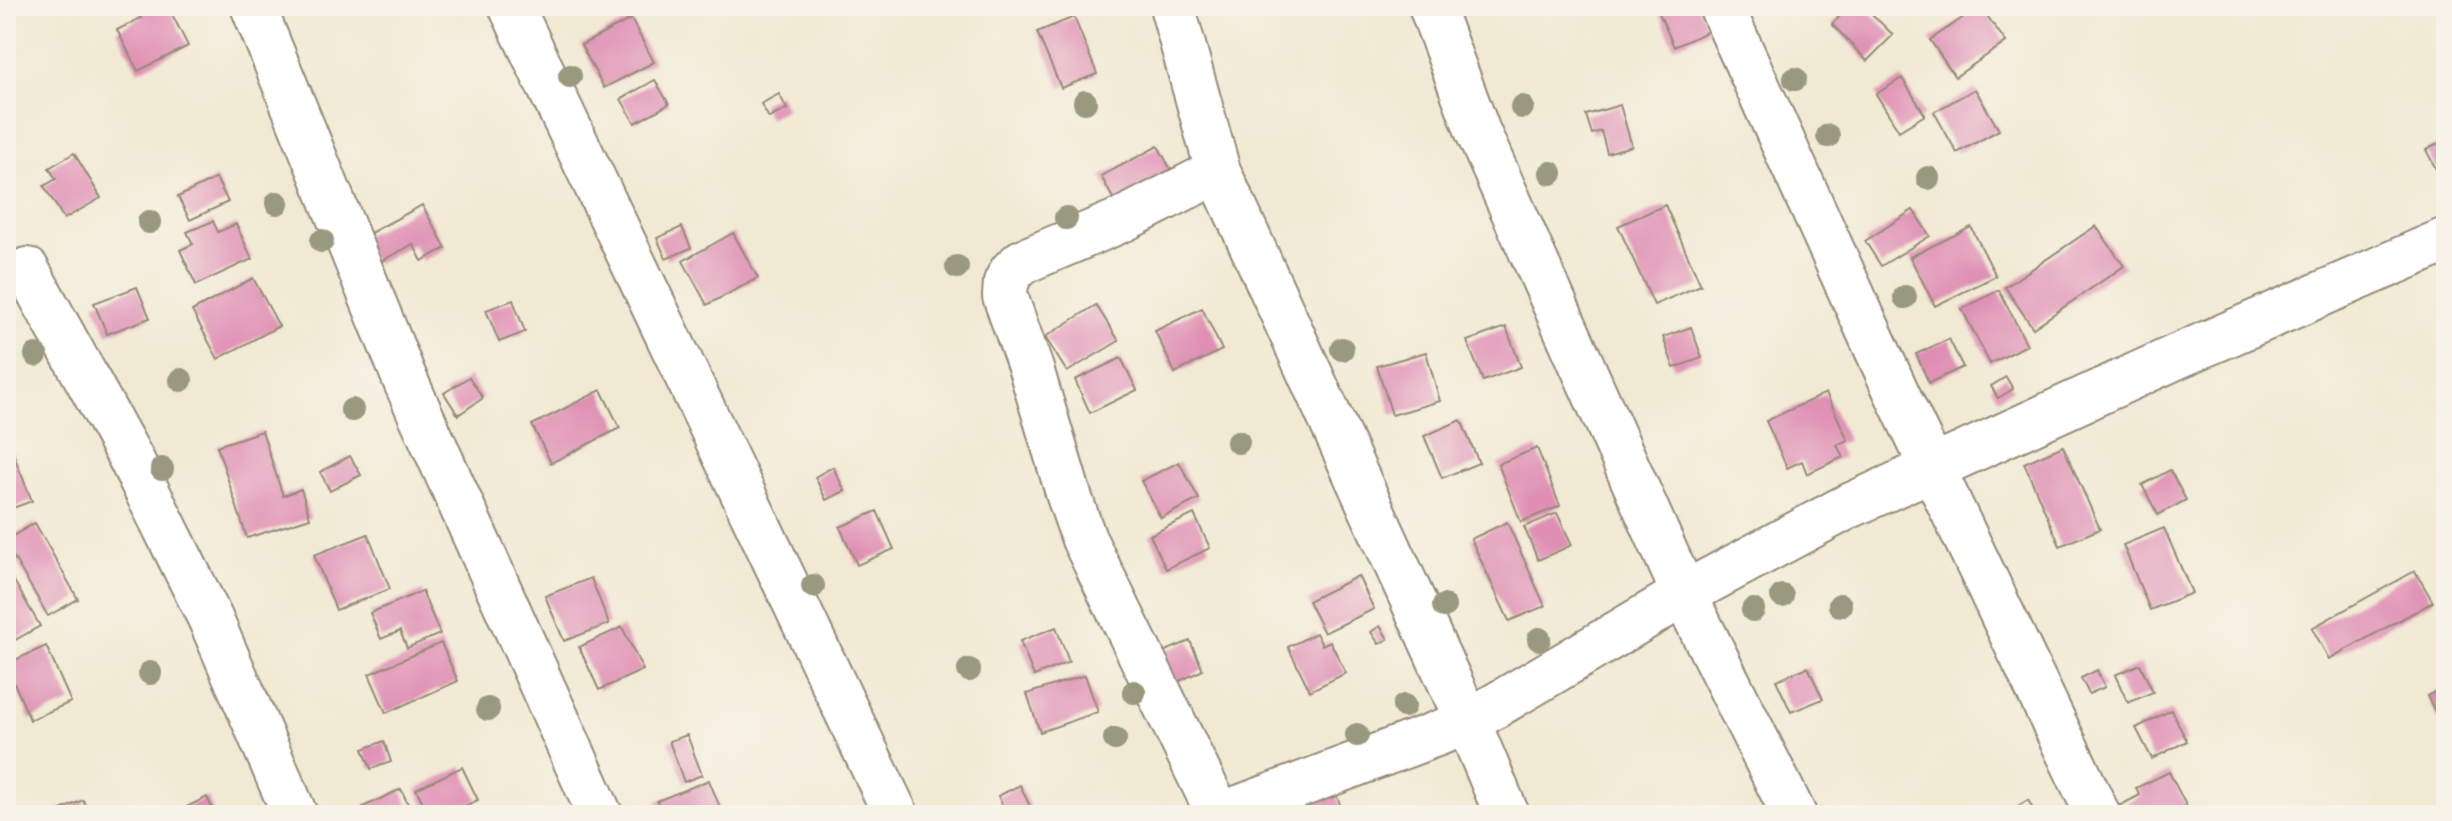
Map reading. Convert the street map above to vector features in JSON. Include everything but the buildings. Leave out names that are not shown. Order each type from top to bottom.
[{"type":"street","points":[[253,6],[406,382],[600,815]]},
{"type":"street","points":[[511,6],[896,815]]},
{"type":"street","points":[[1172,6],[1218,171],[1468,722],[1507,815]]},
{"type":"street","points":[[1431,6],[1478,132],[1684,594],[1794,815]]},
{"type":"street","points":[[1721,6],[1900,400],[2098,815]]},
{"type":"street","points":[[1218,171],[1124,219],[1022,262],[1006,282],[1005,296],[1084,539],[1220,815],[1468,722],[1684,594],[1845,508],[2178,356],[2446,240]]},
{"type":"street","points":[[27,270],[131,459],[210,618],[295,815]]}]
